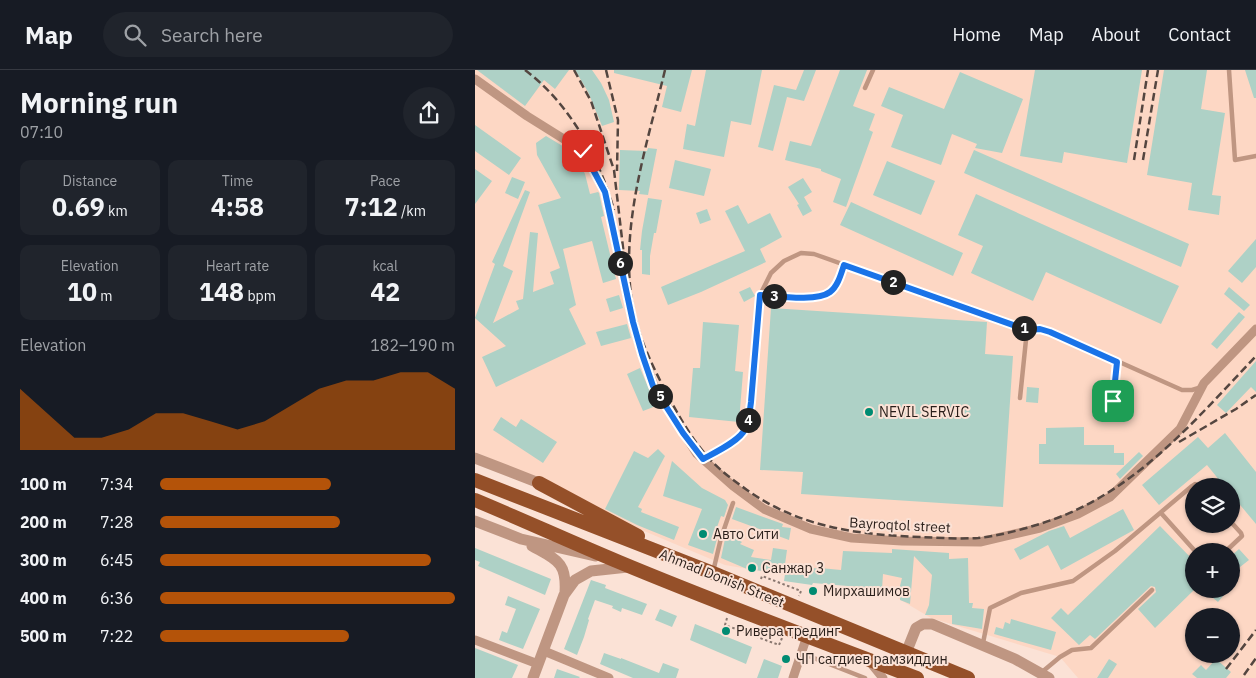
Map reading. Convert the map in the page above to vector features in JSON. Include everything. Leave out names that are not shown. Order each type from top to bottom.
[{"type":"main road","name":"Ahmad Donish Street","points":[[475,480],[713,573],[968,678]]},
{"type":"main road","points":[[539,483],[713,573]]},
{"type":"main road","name":"Ahmad Donish Street","points":[[475,500],[625,564],[917,678]]},
{"type":"street","name":"Bayroqtol street","points":[[475,79],[527,116],[583,151],[605,192],[633,322],[653,386],[683,433],[703,459],[733,486],[764,509],[811,528],[852,538],[980,542],[1040,528],[1078,514],[1110,497],[1180,429],[1202,387],[1256,328]]},
{"type":"street","points":[[475,458],[539,483]]},
{"type":"street","name":"Ahmad Donish Street","points":[[475,520],[521,539],[625,564]]},
{"type":"street","points":[[521,539],[560,564],[566,578],[565,595]]},
{"type":"street","points":[[533,678],[565,595],[575,580],[582,575],[625,564]]},
{"type":"street","points":[[907,653],[916,628],[923,624],[937,626],[1045,675]]},
{"type":"street","points":[[793,678],[807,636]]},
{"type":"street","points":[[475,640],[538,664]]},
{"type":"street","points":[[544,651],[609,678]]},
{"type":"street","points":[[867,659],[883,678]]},
{"type":"lane","points":[[865,88],[873,70]]},
{"type":"lane","points":[[1229,70],[1235,160],[1256,156]]},
{"type":"lane","points":[[703,459],[740,436],[745,430],[751,402],[760,295],[771,273],[784,261],[801,253],[814,254],[1027,330],[1040,329],[1050,332],[1182,390],[1202,387]]},
{"type":"lane","points":[[760,295],[820,297],[829,293],[835,287],[844,265]]},
{"type":"lane","points":[[1020,398],[1027,330]]},
{"type":"lane","points":[[1105,411],[1111,406],[1113,401],[1117,362]]},
{"type":"lane","points":[[982,645],[990,608],[1021,594],[1073,581],[1115,551],[1185,492]]},
{"type":"lane","points":[[713,573],[721,538],[733,502]]},
{"type":"lane","points":[[1161,513],[1188,543]]},
{"type":"lane","points":[[1235,543],[1242,536],[1240,532]]},
{"type":"lane","points":[[1045,675],[1060,657],[1072,650],[1091,648],[1152,590]]},
{"type":"lane","points":[[801,653],[865,678]]},
{"type":"path","points":[[762,576],[801,592]]},
{"type":"path","points":[[725,625],[779,645]]},
{"type":"shaded area","points":[[475,70],[1256,70],[1256,678],[1078,678],[1060,657],[931,618],[889,593],[725,565],[613,518],[574,494],[475,452]]},
{"type":"building","points":[[477,70],[569,70],[555,89],[544,80],[525,106]]},
{"type":"building","points":[[575,70],[592,70],[609,100],[614,122],[602,126],[588,92]]},
{"type":"building","points":[[614,70],[692,70],[681,112],[662,107],[667,86],[614,73]]},
{"type":"building","points":[[706,70],[762,70],[751,125],[731,121],[724,157],[683,149],[687,124],[695,126]]},
{"type":"building","points":[[804,70],[816,70],[804,101],[787,97],[773,151],[758,147],[774,85],[796,90]]},
{"type":"building","points":[[840,70],[867,70],[853,106],[875,114],[869,130],[873,132],[846,207],[833,202],[841,179],[821,171],[821,169],[785,160],[790,141],[811,146]]},
{"type":"building","points":[[1035,70],[1142,70],[1127,163],[1064,152],[1062,163],[1020,156]]},
{"type":"building","points":[[1164,70],[1207,70],[1201,109],[1225,113],[1212,195],[1221,196],[1219,215],[1188,210],[1192,183],[1147,175]]},
{"type":"building","points":[[1245,70],[1256,70],[1256,98],[1254,98]]},
{"type":"building","points":[[960,72],[1023,99],[1002,153],[975,148],[977,144],[952,134],[941,165],[891,147],[903,115],[881,106],[889,87],[944,109]]},
{"type":"building","points":[[475,125],[521,158],[509,175],[475,151]]},
{"type":"building","points":[[546,136],[566,148],[578,160],[585,174],[590,194],[599,193],[604,216],[601,217],[616,279],[603,283],[592,241],[563,249],[576,305],[569,309],[586,344],[496,387],[482,357],[506,346],[475,318],[495,264],[492,262],[525,190],[530,192],[503,266],[513,271],[493,323],[519,309],[516,301],[523,299],[530,232],[538,233],[533,292],[554,284],[550,272],[560,268],[538,205],[561,198],[537,155],[536,143]]},
{"type":"building","points":[[648,148],[657,149],[648,195],[639,194],[640,191],[619,190],[620,150],[647,151]]},
{"type":"building","points":[[974,150],[1189,244],[1181,267],[964,173]]},
{"type":"building","points":[[675,160],[711,169],[704,196],[669,188]]},
{"type":"building","points":[[887,161],[935,181],[921,215],[873,195]]},
{"type":"building","points":[[475,169],[492,181],[475,204]]},
{"type":"building","points":[[512,177],[525,182],[518,199],[505,193]]},
{"type":"building","points":[[803,178],[812,192],[804,197],[812,211],[803,216],[797,205],[799,204],[788,187]]},
{"type":"building","points":[[976,194],[1179,286],[1161,324],[1046,272],[1033,301],[971,273],[983,246],[958,235]]},
{"type":"building","points":[[648,198],[662,200],[650,256],[650,275],[642,274],[642,250],[640,250]]},
{"type":"building","points":[[851,202],[963,253],[953,276],[840,225]]},
{"type":"building","points":[[738,205],[748,224],[770,213],[782,237],[760,249],[766,262],[668,305],[661,287],[745,251],[725,211]]},
{"type":"building","points":[[707,209],[711,220],[700,224],[696,213]]},
{"type":"building","points":[[1256,239],[1256,267],[1242,283],[1228,271]]},
{"type":"building","points":[[750,287],[755,296],[744,302],[739,292]]},
{"type":"building","points":[[1229,287],[1250,305],[1244,311],[1224,294]]},
{"type":"building","points":[[619,295],[623,308],[610,312],[606,299]]},
{"type":"building","points":[[771,308],[987,322],[985,354],[1013,356],[1003,507],[801,494],[803,472],[760,470]]},
{"type":"building","points":[[1239,312],[1245,317],[1217,349],[1211,344]]},
{"type":"building","points":[[703,322],[739,325],[735,371],[743,372],[739,422],[689,417],[693,368],[700,368]]},
{"type":"building","points":[[627,324],[631,338],[601,346],[596,332]]},
{"type":"building","points":[[1256,361],[1256,392],[1251,387],[1226,413],[1217,405]]},
{"type":"building","points":[[640,368],[656,406],[643,411],[627,374]]},
{"type":"building","points":[[1096,386],[1109,387],[1108,401],[1095,400]]},
{"type":"building","points":[[1027,387],[1039,388],[1038,403],[1026,402]]},
{"type":"building","points":[[501,417],[516,427],[521,419],[557,442],[543,463],[493,430]]},
{"type":"building","points":[[1084,427],[1084,445],[1114,445],[1114,453],[1124,453],[1124,465],[1039,464],[1039,444],[1046,444],[1046,428]]},
{"type":"building","points":[[1225,433],[1256,472],[1256,524],[1240,505],[1240,478],[1218,478],[1207,465],[1191,478],[1185,478],[1185,483],[1159,505],[1142,485],[1198,437],[1208,448]]},
{"type":"building","points":[[658,449],[665,456],[638,507],[642,509],[641,512],[679,527],[674,540],[605,509],[634,451],[648,458]]},
{"type":"building","points":[[1139,452],[1143,456],[1120,479],[1116,474]]},
{"type":"building","points":[[672,461],[702,488],[725,500],[728,505],[724,517],[721,516],[716,530],[719,531],[713,554],[688,545],[702,509],[663,496]]},
{"type":"building","points":[[736,507],[783,524],[782,527],[791,528],[789,540],[732,519]]},
{"type":"building","points":[[1123,509],[1134,530],[1061,570],[1048,545],[1020,560],[1014,549],[1049,531],[1064,526],[1070,538]]},
{"type":"building","points":[[1160,526],[1185,552],[1186,598],[1155,628],[1138,609],[1156,592],[1155,587],[1151,586],[1095,639],[1090,635],[1079,645],[1051,618],[1061,608],[1068,615]]},
{"type":"building","points":[[726,534],[742,542],[740,544],[754,550],[751,557],[771,560],[773,548],[787,550],[785,564],[820,569],[841,570],[843,551],[892,553],[892,549],[949,553],[949,559],[968,558],[969,603],[973,603],[972,608],[984,609],[982,629],[952,624],[952,615],[925,615],[929,605],[932,575],[914,556],[910,604],[900,600],[902,578],[883,574],[882,589],[813,583],[812,585],[784,581],[785,574],[747,569],[721,558]]},
{"type":"building","points":[[475,548],[551,579],[545,595],[478,566],[480,562],[475,560]]},
{"type":"building","points":[[1240,550],[1249,560],[1240,567]]},
{"type":"building","points":[[591,580],[606,585],[605,588],[647,604],[642,615],[622,608],[621,612],[612,608],[613,606],[595,600],[577,655],[564,649]]},
{"type":"building","points":[[508,596],[540,609],[523,649],[499,640],[502,631],[507,633],[516,609],[505,605]]},
{"type":"building","points":[[1213,598],[1221,598],[1218,602]]},
{"type":"building","points":[[660,609],[677,616],[672,627],[655,620]]},
{"type":"building","points":[[1011,619],[1056,632],[1051,650],[994,634],[996,627],[1003,629],[1005,622],[1010,624]]},
{"type":"building","points":[[695,624],[752,647],[746,664],[690,640]]},
{"type":"building","points":[[475,648],[518,665],[512,678],[475,678]]},
{"type":"building","points":[[604,653],[659,673],[663,663],[679,669],[676,678],[633,678],[600,664]]},
{"type":"building","points":[[764,659],[782,666],[778,678],[757,678]]},
{"type":"building","points":[[1109,659],[1117,664],[1108,678],[1097,678]]},
{"type":"building","points":[[1212,663],[1221,663],[1231,672],[1226,678],[1197,678],[1192,674],[1201,665],[1206,670]]},
{"type":"building","points":[[557,669],[580,677],[554,678]]},
{"type":"railway","points":[[525,70],[555,98],[580,132],[600,170],[614,210]]},
{"type":"railway","points":[[574,70],[591,101],[614,170],[624,256]]},
{"type":"railway","points":[[606,70],[618,120],[617,171]]},
{"type":"railway","points":[[665,70],[643,156],[632,214],[629,273],[637,326],[667,394],[685,427],[701,449],[736,482],[767,503],[787,513],[808,521],[852,531],[935,538],[988,537],[1040,524],[1074,511],[1126,481],[1194,422],[1256,356]]},
{"type":"railway","points":[[1134,160],[1148,70]]},
{"type":"railway","points":[[1143,160],[1158,70]]},
{"type":"railway","points":[[1179,442],[1236,409],[1256,395]]},
{"type":"railway","points":[[1226,669],[1256,630]]},
{"type":"railway","points":[[1244,675],[1256,658]]},
{"type":"place","name":"NEVIL SERVIC","points":[[869,412]]},
{"type":"place","name":"Авто Сити","points":[[703,534]]},
{"type":"place","name":"Санжар 3","points":[[752,568]]},
{"type":"place","name":"Мирхашимов","points":[[813,591]]},
{"type":"place","name":"Ривера трединг","points":[[726,631]]},
{"type":"place","name":"ЧП сагдиев рамзиддин","points":[[786,659]]},
{"type":"route","points":[[583,151],[605,192],[633,322],[653,386],[697,454],[703,459],[740,436],[745,430],[751,402],[760,295],[820,297],[829,293],[835,287],[844,265],[1027,330],[1040,329],[1050,332],[1117,362],[1113,401]]}]
